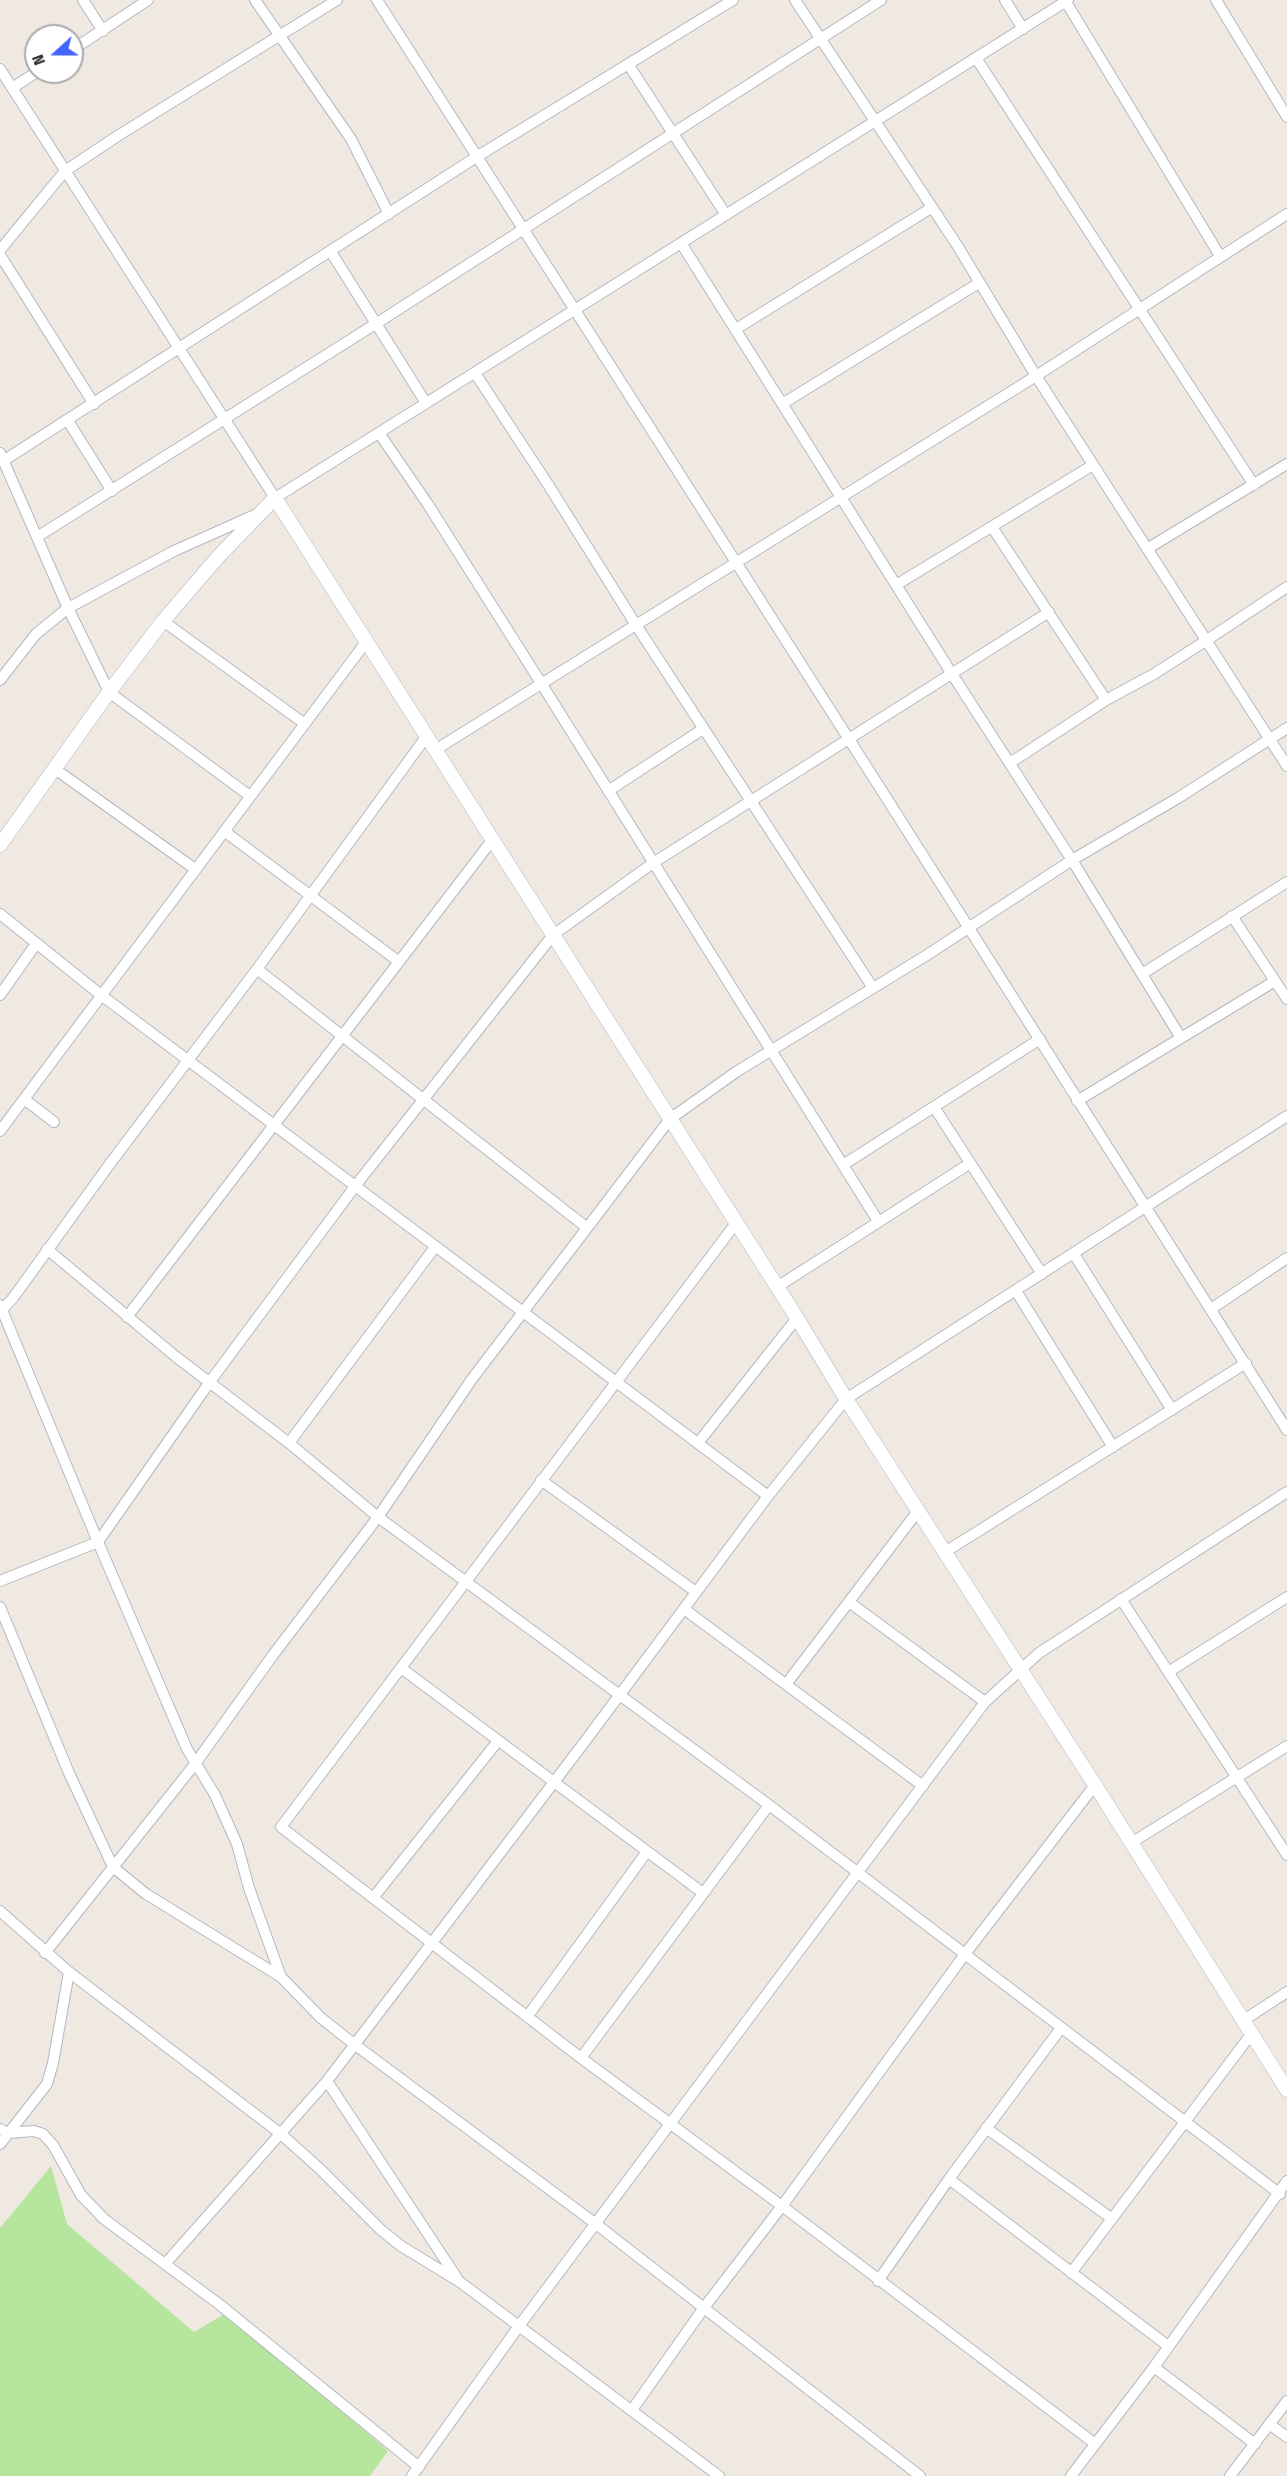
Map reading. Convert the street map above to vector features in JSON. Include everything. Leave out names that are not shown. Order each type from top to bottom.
[{"type":"street","points":[[83,0],[103,31]]},
{"type":"street","points":[[84,43],[148,0]]},
{"type":"street","points":[[255,0],[351,139],[389,214]]},
{"type":"street","points":[[0,250],[65,171],[337,0]]},
{"type":"street","points":[[377,0],[525,229],[1287,1430]]},
{"type":"street","points":[[250,796],[109,692],[68,608],[2,457],[94,405],[478,156],[733,0]]},
{"type":"street","points":[[795,0],[931,208],[1036,376],[1287,766]]},
{"type":"street","points":[[37,537],[225,420],[881,0]]},
{"type":"street","points":[[1005,0],[1023,29]]},
{"type":"street","points":[[1216,0],[1287,117]]},
{"type":"street","points":[[0,845],[109,692],[163,621],[218,557],[275,498],[1067,1],[1220,256]]},
{"type":"street","points":[[976,58],[1254,484]]},
{"type":"street","points":[[628,64],[726,215]]},
{"type":"street","points":[[0,69],[493,839],[846,1399],[1095,1785],[1287,2090]]},
{"type":"street","points":[[12,88],[24,80]]},
{"type":"street","points":[[736,329],[931,208]]},
{"type":"street","points":[[435,750],[1036,376],[1287,214]]},
{"type":"street","points":[[681,243],[951,674],[1072,860],[1181,1038]]},
{"type":"street","points":[[331,252],[426,403]]},
{"type":"street","points":[[0,255],[94,405]]},
{"type":"street","points":[[782,404],[979,283]]},
{"type":"street","points":[[475,373],[636,626],[873,988]]},
{"type":"street","points":[[68,421],[112,491]]},
{"type":"street","points":[[379,433],[427,503],[541,683],[878,1221]]},
{"type":"street","points":[[1147,549],[1287,464]]},
{"type":"street","points":[[896,585],[1093,465]]},
{"type":"street","points":[[0,680],[36,634],[68,608],[174,551],[261,513]]},
{"type":"street","points":[[992,527],[1106,700]]},
{"type":"street","points":[[1010,763],[1106,700],[1154,674],[1287,587]]},
{"type":"street","points":[[0,1581],[98,1542],[209,1383],[356,1185],[553,935],[653,863],[1049,612]]},
{"type":"street","points":[[163,621],[304,724]]},
{"type":"street","points":[[0,1131],[366,642]]},
{"type":"street","points":[[45,1953],[195,1764],[273,1655],[378,1517],[472,1379],[670,1119],[736,1072],[873,988],[1072,860],[1178,798],[1287,728]]},
{"type":"street","points":[[608,791],[704,729]]},
{"type":"street","points":[[281,1977],[237,1844],[214,1795],[195,1764],[98,1542],[1,1309],[257,969],[426,736]]},
{"type":"street","points":[[56,769],[195,869]]},
{"type":"street","points":[[224,831],[398,961]]},
{"type":"street","points":[[127,1317],[493,839]]},
{"type":"street","points":[[1142,974],[1287,882]]},
{"type":"street","points":[[0,914],[101,995],[768,1496]]},
{"type":"street","points":[[1232,916],[1287,999]]},
{"type":"street","points":[[0,995],[36,944]]},
{"type":"street","points":[[257,969],[586,1227]]},
{"type":"street","points":[[1077,1101],[1275,981]]},
{"type":"street","points":[[843,1165],[1040,1039]]},
{"type":"street","points":[[24,1099],[54,1122]]},
{"type":"street","points":[[934,1107],[1042,1274]]},
{"type":"street","points":[[165,2264],[327,2081],[554,1783],[768,1496],[846,1399],[1287,1116]]},
{"type":"street","points":[[777,1287],[969,1164]]},
{"type":"street","points":[[736,1223],[464,1581],[281,1827],[580,2058],[782,2206],[1094,2443]]},
{"type":"street","points":[[289,1443],[435,1247]]},
{"type":"street","points":[[47,1249],[127,1317],[289,1443],[378,1517],[770,1805],[1280,2194]]},
{"type":"street","points":[[1074,1254],[1172,1410]]},
{"type":"street","points":[[1211,1309],[1287,1258]]},
{"type":"street","points":[[1016,1291],[1113,1447]]},
{"type":"street","points":[[698,1443],[797,1318]]},
{"type":"street","points":[[945,1552],[1245,1363]]},
{"type":"street","points":[[541,1480],[696,1592]]},
{"type":"street","points":[[4,2131],[34,2131],[43,2134],[53,2145],[81,2195],[104,2219],[219,2304],[416,2471],[519,2326],[985,1702],[1019,1669],[1121,1599],[1287,1492]]},
{"type":"street","points":[[787,1683],[918,1511]]},
{"type":"street","points":[[1170,1671],[1287,1597]]},
{"type":"street","points":[[1121,1599],[1170,1671],[1287,1855]]},
{"type":"street","points":[[849,1602],[985,1702]]},
{"type":"street","points":[[0,1606],[69,1773],[113,1867],[146,1894],[281,1977],[321,2018],[354,2044],[596,2224],[918,2475]]},
{"type":"street","points":[[684,1609],[787,1683],[923,1786]]},
{"type":"street","points":[[401,1668],[646,1853],[703,1893]]},
{"type":"street","points":[[373,1898],[498,1741]]},
{"type":"street","points":[[1131,1843],[1287,1746]]},
{"type":"street","points":[[632,2410],[703,2309],[782,2206],[965,1954],[1095,1785]]},
{"type":"street","points":[[580,2058],[770,1805]]},
{"type":"street","points":[[527,2017],[646,1853]]},
{"type":"street","points":[[0,1911],[45,1953],[281,2134],[381,2230],[420,2259],[460,2282],[719,2476]]},
{"type":"street","points":[[0,2144],[4,2131],[47,2084],[53,2063],[69,1972]]},
{"type":"street","points":[[1244,2020],[1287,1992]]},
{"type":"street","points":[[878,2281],[948,2179],[1061,2028]]},
{"type":"street","points":[[1071,2273],[1252,2033]]},
{"type":"street","points":[[327,2081],[460,2282]]},
{"type":"street","points":[[986,2128],[1111,2218]]},
{"type":"street","points":[[948,2179],[1168,2346]]},
{"type":"street","points":[[1071,2476],[1154,2367],[1280,2194],[1287,2181]]},
{"type":"street","points":[[1154,2367],[1254,2444]]},
{"type":"street","points":[[1230,2476],[1287,2400]]},
{"type":"street","points":[[1269,2424],[1287,2437]]},
{"type":"green space","points":[[51,2166],[67,2224],[194,2332],[228,2312],[388,2451],[370,2476],[0,2476],[0,2228]]}]
